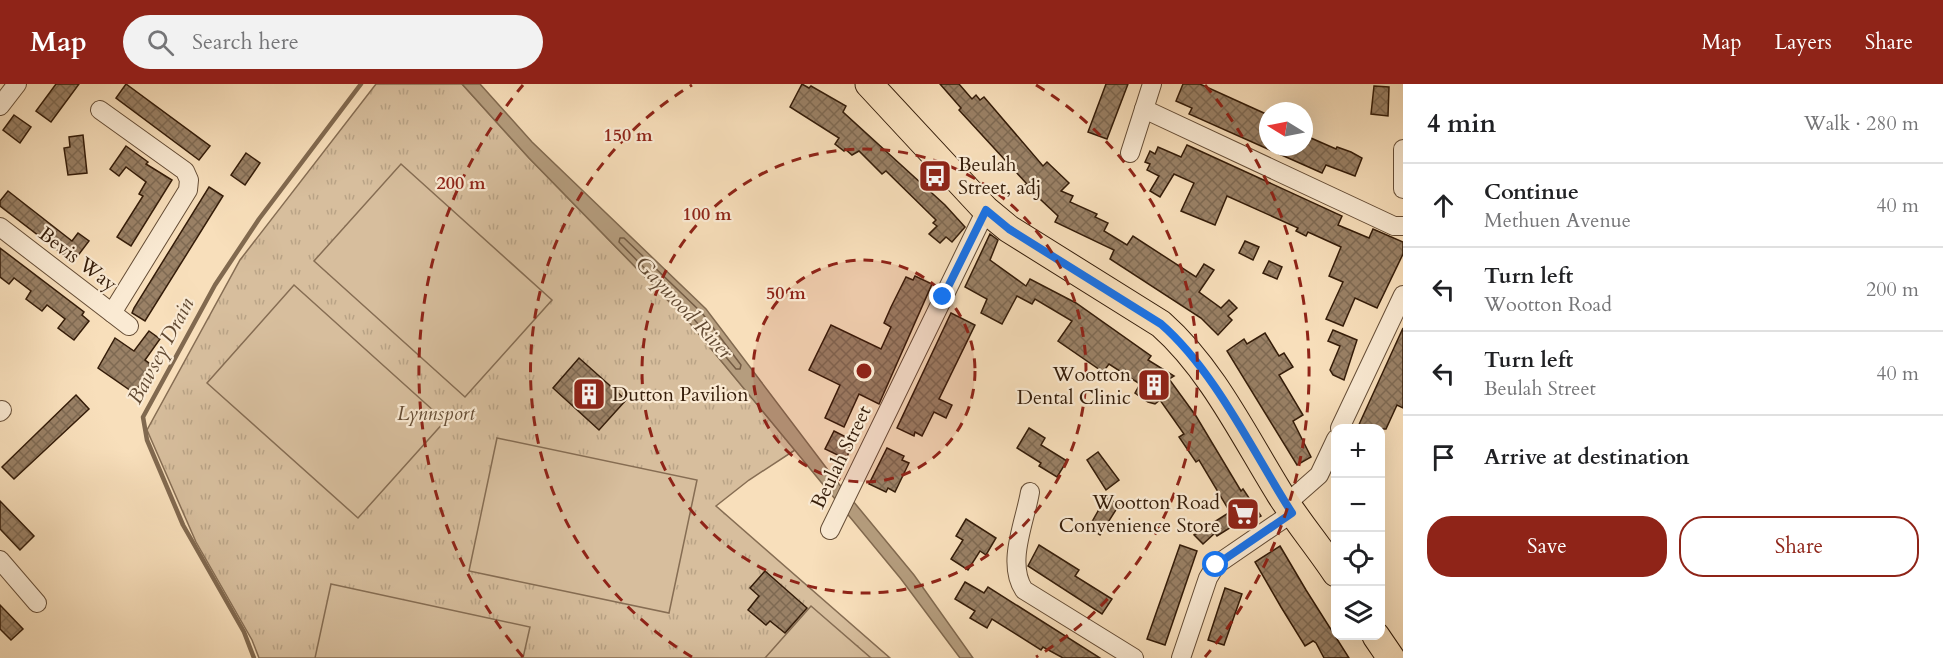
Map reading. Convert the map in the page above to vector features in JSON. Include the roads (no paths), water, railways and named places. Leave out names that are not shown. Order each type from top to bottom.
[{"type":"main road","points":[[869,84],[986,210],[1009,229],[1161,324],[1183,343],[1207,377],[1289,509],[1331,567]]},
{"type":"main road","points":[[1379,640],[1391,658]]},
{"type":"street","points":[[0,106],[16,84]]},
{"type":"street","points":[[1130,153],[1152,84]]},
{"type":"street","points":[[1144,109],[1394,226],[1403,226]]},
{"type":"street","points":[[100,110],[113,129],[185,171],[189,180],[188,190],[112,313]]},
{"type":"street","points":[[1403,149],[1403,189]]},
{"type":"street","name":"Beulah Street","points":[[833,526],[986,210]]},
{"type":"street","name":"Bevis Way","points":[[0,228],[129,326]]},
{"type":"street","points":[[1342,424],[1403,295]]},
{"type":"street","points":[[1181,658],[1208,578],[1216,565],[1289,509],[1319,475],[1331,448]]},
{"type":"street","points":[[1034,500],[1015,573],[1024,590],[1134,658]]},
{"type":"street","points":[[0,560],[37,603]]},
{"type":"water","name":"Gaywood River","points":[[462,84],[480,84],[532,142],[706,309],[834,478],[914,575],[973,658],[960,658],[901,579],[689,322],[529,158]]},
{"type":"waterway","name":"Bawsey Drain","points":[[254,658],[244,632],[183,525],[147,440],[143,417],[215,285],[259,219],[361,84]]},
{"type":"place","name":"Beulah Street, adj","points":[[935,176]]},
{"type":"place","name":"Wootton Dental Clinic","points":[[1154,385]]},
{"type":"place","name":"Dutton Pavilion","points":[[589,394]]},
{"type":"place","name":"Wootton Road Convenience Store","points":[[1243,514]]},
{"type":"park label","name":"Lynnsport","points":[[436,413]]}]
